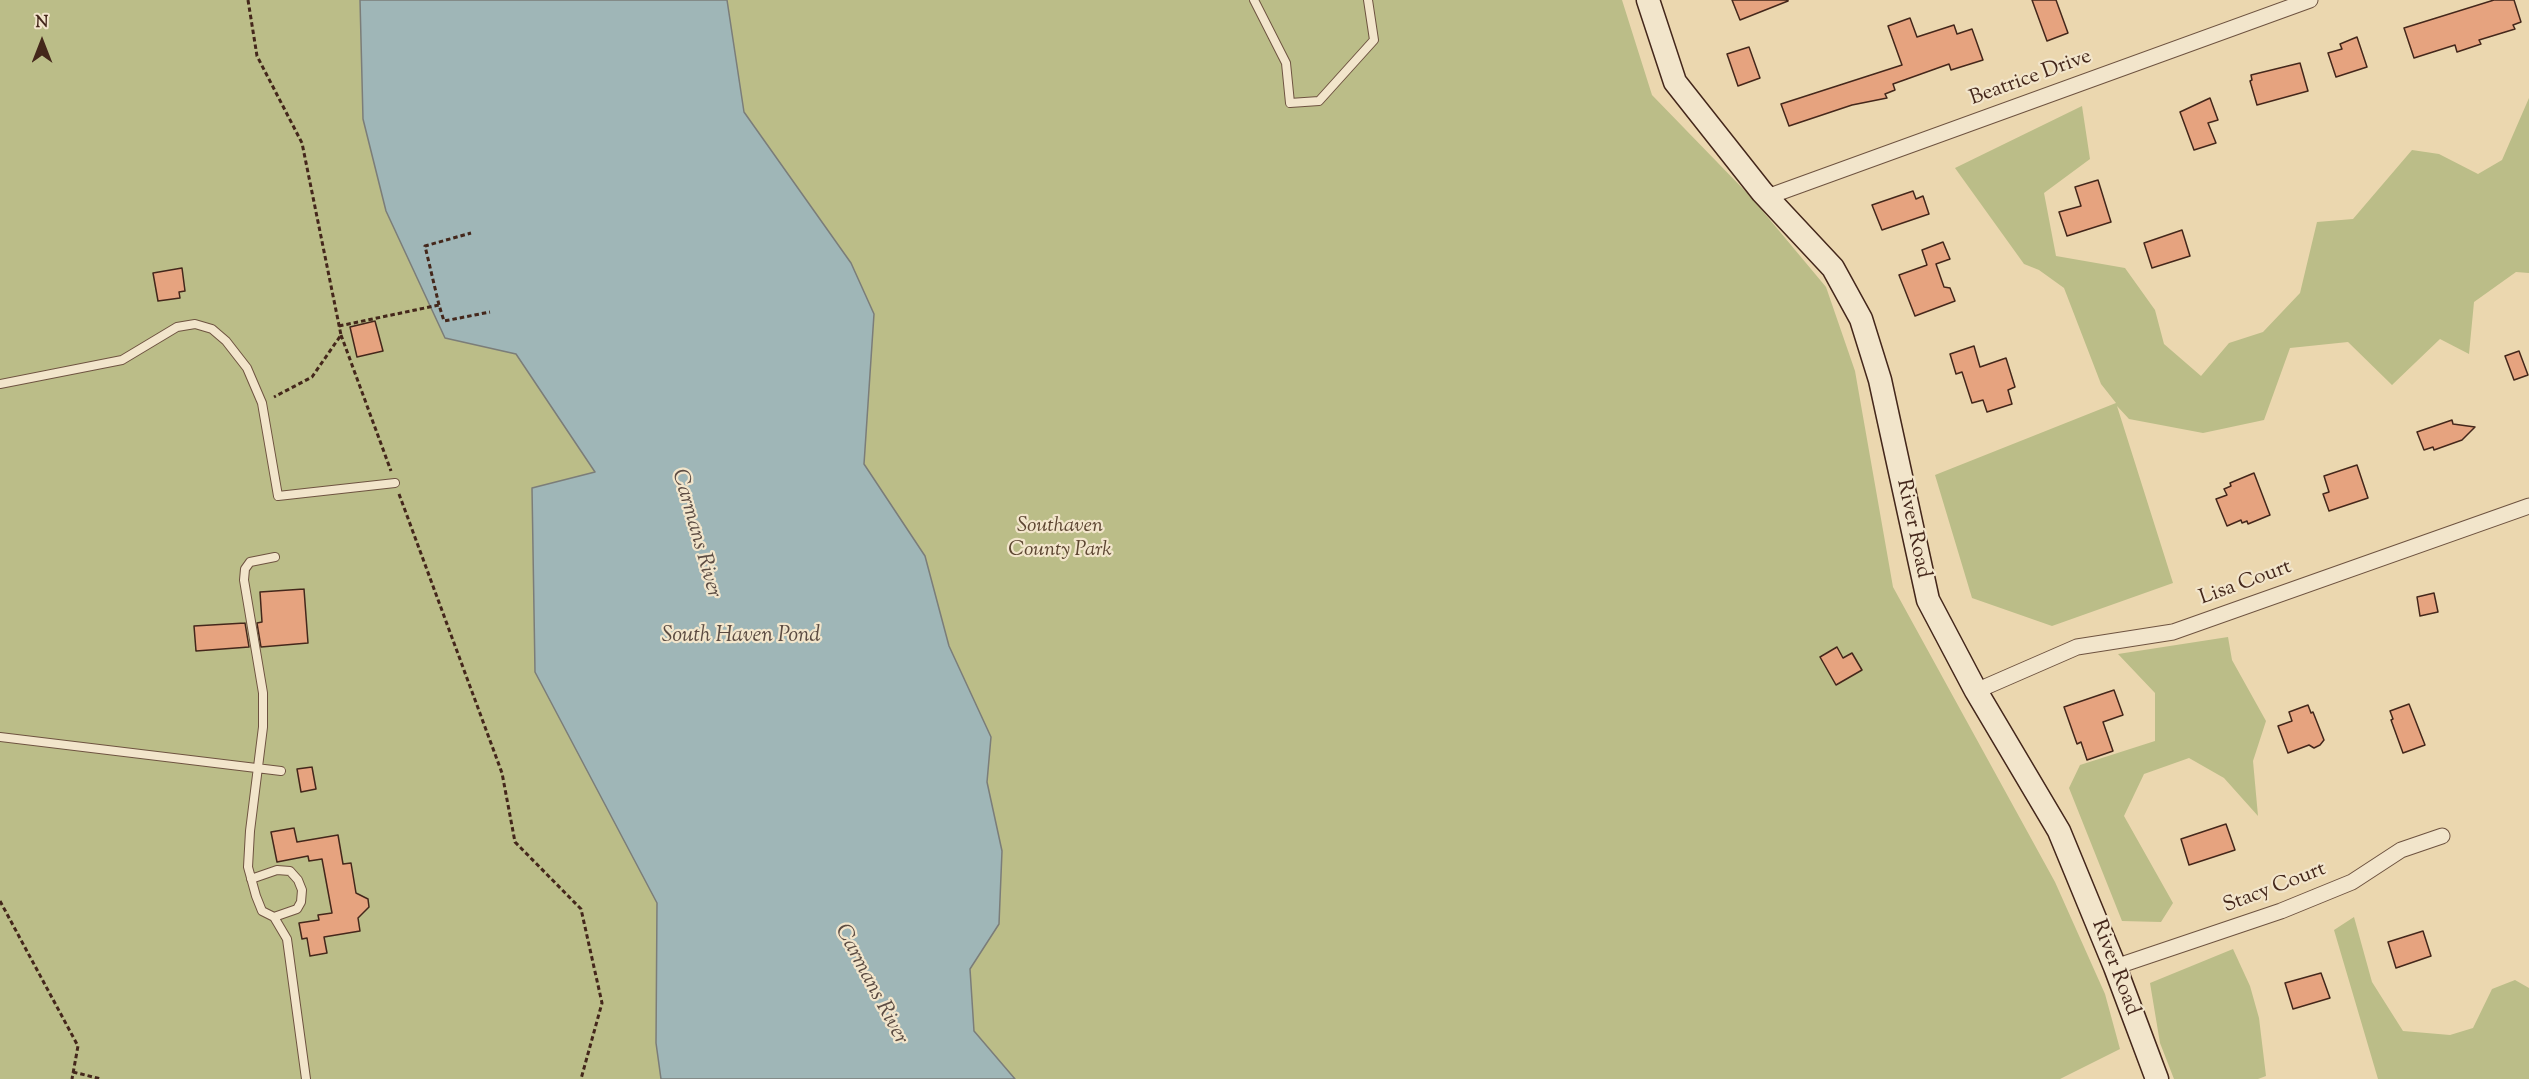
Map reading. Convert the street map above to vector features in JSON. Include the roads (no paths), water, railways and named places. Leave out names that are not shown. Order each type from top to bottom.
[{"type":"street","name":"River Road","points":[[1648,0],[1675,82],[1767,197],[1833,268],[1861,319],[1880,380],[1928,600],[1976,691],[2059,831],[2115,967],[2157,1079]]},
{"type":"street","name":"Beatrice Drive","points":[[1767,197],[2310,0]]},
{"type":"street","name":"Lisa Court","points":[[1976,691],[2077,647],[2173,632],[2529,506]]},
{"type":"street","name":"Stacy Court","points":[[2115,967],[2282,911],[2352,882],[2401,850],[2442,836]]},
{"type":"lane","points":[[1254,0],[1286,63],[1290,103],[1319,101],[1374,40],[1368,0]]},
{"type":"lane","points":[[0,384],[122,360],[177,327],[195,324],[212,329],[226,341],[247,369],[262,403],[278,496],[395,483]]},
{"type":"lane","points":[[275,557],[250,562],[245,569],[244,580],[263,693],[263,727],[248,849],[248,867],[262,911],[274,917],[287,939],[306,1079]]},
{"type":"lane","points":[[0,736],[281,771]]},
{"type":"lane","points":[[251,879],[277,870],[290,871],[298,880],[302,890],[301,902],[297,909],[274,917]]},
{"type":"water","name":"South Haven Pond","points":[[360,0],[727,0],[744,112],[851,263],[874,314],[864,464],[925,556],[949,646],[991,737],[987,782],[1002,851],[999,924],[970,969],[974,1031],[1015,1079],[661,1079],[656,1043],[657,903],[535,672],[532,488],[595,472],[516,354],[445,338],[386,211],[363,119]]},
{"type":"park label","name":"Southaven County Park","points":[[1060,539]]},
{"type":"water label","name":"Carmans River","points":[[695,534]]},
{"type":"water label","name":"Carmans River","points":[[870,985]]}]
